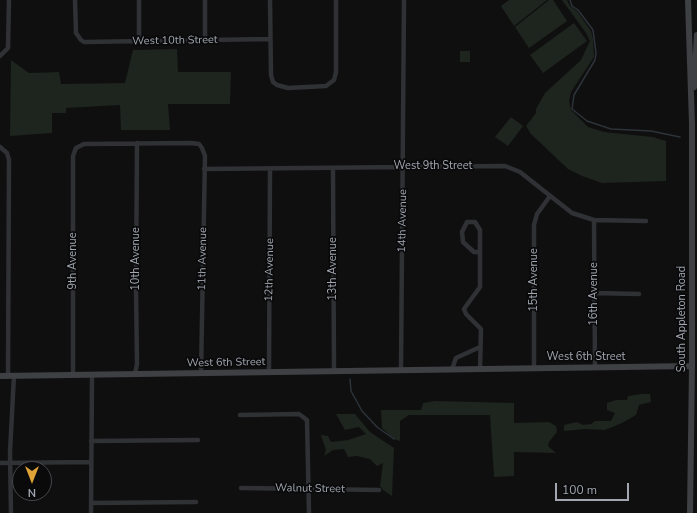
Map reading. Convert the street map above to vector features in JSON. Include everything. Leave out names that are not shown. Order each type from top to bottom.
[{"type":"street","points":[[0,56],[7,50],[9,0]]},
{"type":"street","name":"West 10th Street","points":[[75,0],[76,32],[81,40],[89,42],[270,39]]},
{"type":"street","points":[[139,0],[139,41]]},
{"type":"street","points":[[205,0],[205,40]]},
{"type":"street","points":[[270,0],[271,75],[273,82],[280,87],[288,88],[326,86],[334,80],[336,72],[336,0]]},
{"type":"street","name":"14th Avenue","points":[[401,370],[404,166],[404,0]]},
{"type":"street","name":"South Appleton Road","points":[[688,0],[692,124],[692,366],[690,513]]},
{"type":"street","name":"South Appleton Road","points":[[692,124],[697,35]]},
{"type":"street","name":"11th Avenue","points":[[137,143],[191,143],[201,146],[205,156],[201,373]]},
{"type":"street","name":"9th Avenue","points":[[73,375],[73,156],[76,148],[84,144],[137,143]]},
{"type":"street","name":"10th Avenue","points":[[135,374],[137,364],[137,143]]},
{"type":"street","points":[[0,147],[6,151],[8,160],[11,513]]},
{"type":"street","name":"West 9th Street","points":[[204,168],[270,169],[404,166],[505,166],[520,172],[572,213],[594,220],[646,221]]},
{"type":"street","name":"13th Avenue","points":[[333,168],[334,371]]},
{"type":"street","name":"12th Avenue","points":[[269,372],[270,169]]},
{"type":"street","name":"15th Avenue","points":[[534,368],[534,225],[537,214],[550,196]]},
{"type":"street","name":"16th Avenue","points":[[594,220],[595,368]]},
{"type":"street","points":[[480,252],[474,252],[463,242],[462,232],[467,222],[476,222],[480,227],[480,252],[480,286],[464,309],[466,314],[481,329],[480,369]]},
{"type":"street","points":[[594,293],[639,294]]},
{"type":"street","points":[[452,369],[456,358],[480,347]]},
{"type":"street","name":"West 6th Street","points":[[0,376],[692,366]]},
{"type":"street","points":[[91,513],[92,375]]},
{"type":"street","points":[[240,415],[298,414],[305,417],[308,422],[309,513]]},
{"type":"street","points":[[91,441],[198,440]]},
{"type":"street","points":[[0,463],[91,462]]},
{"type":"street","name":"Walnut Street","points":[[241,488],[380,490]]},
{"type":"street","points":[[90,503],[196,502]]},
{"type":"shaded area","points":[[509,0],[547,0],[514,26],[501,6]]},
{"type":"shaded area","points":[[549,0],[553,0],[567,21],[529,48],[515,27]]},
{"type":"shaded area","points":[[562,0],[567,0],[570,6],[577,11],[591,31],[593,39],[594,57],[571,92],[569,101],[571,110],[588,127],[604,132],[653,137],[666,141],[666,181],[602,183],[582,176],[568,169],[531,134],[526,126],[536,113],[536,109],[545,93],[581,60],[590,41],[586,33]]},
{"type":"shaded area","points":[[574,23],[587,41],[543,73],[530,55]]},
{"type":"shaded area","points":[[177,49],[178,72],[231,72],[230,104],[168,104],[170,130],[121,130],[120,105],[66,108],[66,113],[52,113],[52,133],[10,136],[11,60],[29,73],[59,72],[61,84],[125,83],[133,50]]},
{"type":"shaded area","points":[[460,51],[470,51],[470,62],[460,62]]},
{"type":"shaded area","points":[[511,117],[523,126],[508,146],[495,137]]},
{"type":"shaded area","points":[[650,394],[651,402],[639,405],[636,415],[622,423],[605,430],[585,429],[564,431],[564,425],[577,422],[583,425],[591,424],[595,421],[611,421],[615,413],[607,410],[607,403],[616,400],[627,400],[628,396]]},
{"type":"shaded area","points":[[435,401],[514,403],[514,423],[549,422],[556,426],[557,432],[549,442],[548,446],[556,453],[514,452],[514,476],[494,477],[490,415],[409,415],[400,421],[400,441],[394,439],[382,428],[381,410],[421,410],[423,403]]},
{"type":"shaded area","points":[[336,414],[355,414],[370,432],[394,448],[392,496],[380,486],[383,463],[377,466],[370,459],[357,456],[348,457],[344,449],[333,450],[324,456],[326,450],[321,435],[328,436],[331,442],[348,440],[366,434],[359,427],[345,430]]},
{"type":"waterway","points":[[570,0],[572,6],[578,10],[593,30],[596,53],[595,60],[574,95],[572,109],[587,121],[611,129],[651,131],[680,137]]},
{"type":"waterway","points":[[350,379],[351,391],[362,411],[377,427],[394,439]]}]
